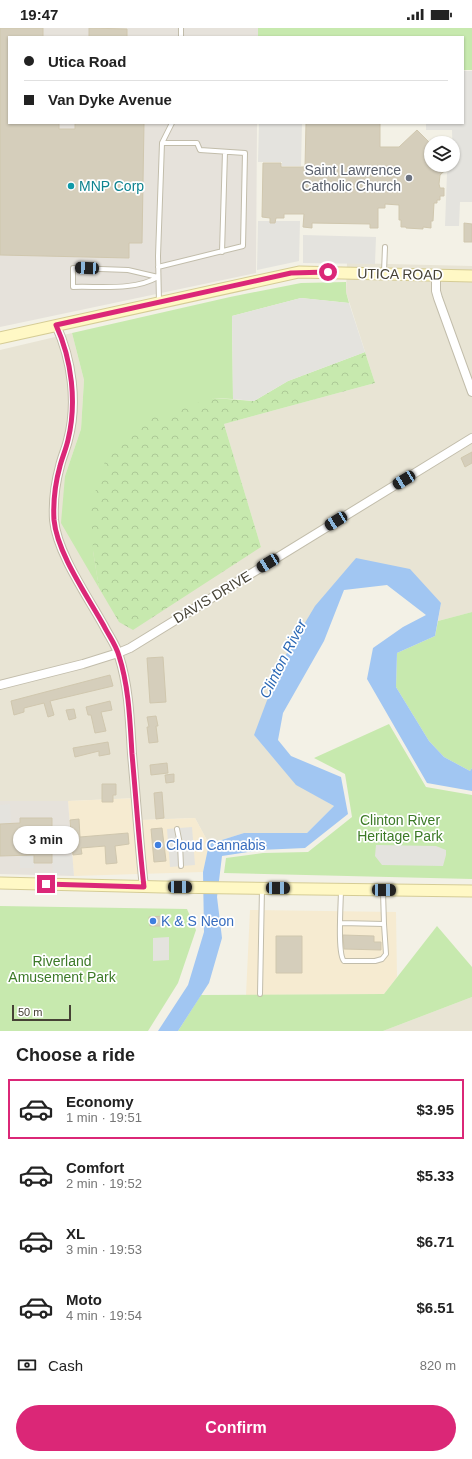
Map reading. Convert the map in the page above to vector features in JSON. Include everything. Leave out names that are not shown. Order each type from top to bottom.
[{"type":"street","name":"UTICA ROAD","points":[[0,338],[299,272],[472,276]]},
{"type":"street","points":[[436,275],[435,285],[438,298],[472,392]]},
{"type":"street","points":[[56,325],[61,336],[69,368],[73,405],[70,430],[60,465],[54,497],[54,521],[56,532],[69,563],[118,653],[122,665],[129,713],[144,887]]},
{"type":"street","name":"DAVIS DRIVE","points":[[0,685],[83,664],[118,653],[472,438]]},
{"type":"street","points":[[0,884],[472,891]]},
{"type":"lane","points":[[159,302],[158,267],[162,142],[171,124]]},
{"type":"lane","points":[[158,267],[243,246],[244,153],[200,150],[197,143],[162,142]]},
{"type":"lane","points":[[222,252],[225,152]]},
{"type":"lane","points":[[384,274],[385,247]]},
{"type":"lane","points":[[73,268],[128,270],[158,277],[149,282],[120,286],[72,287],[73,268]]},
{"type":"lane","points":[[177,828],[180,844],[181,866]]},
{"type":"lane","points":[[260,994],[262,888]]},
{"type":"lane","points":[[341,889],[340,946],[341,958],[344,961],[375,961],[382,959],[386,954],[384,890]]},
{"type":"lane","points":[[341,923],[384,924]]},
{"type":"shaded area","name":"MNP Corp","points":[[0,28],[258,28],[258,36],[8,36],[8,124],[257,124],[256,273],[0,327]]},
{"type":"shaded area","points":[[464,71],[472,71],[472,202],[460,202],[459,226],[445,226],[447,173],[460,172],[460,136],[452,136],[452,130],[426,130],[426,124],[464,124]]},
{"type":"shaded area","points":[[259,124],[302,124],[301,166],[282,166],[282,162],[258,162]]},
{"type":"shaded area","points":[[258,221],[300,221],[299,261],[257,270]]},
{"type":"shaded area","points":[[303,235],[376,237],[375,264],[303,263]]},
{"type":"shaded area","points":[[347,263],[472,266],[472,612],[438,621],[441,603],[356,558],[254,735],[296,784],[334,806],[307,833],[244,833],[209,844],[195,818],[141,820],[138,798],[68,801],[0,801],[0,350],[72,333],[84,380],[81,429],[65,476],[261,547],[224,424],[375,383],[346,292]]},
{"type":"shaded area","points":[[301,298],[349,303],[365,352],[288,381],[254,401],[233,399],[232,316]]},
{"type":"shaded area","points":[[139,798],[141,820],[195,818],[209,844],[203,872],[74,876],[68,801]]},
{"type":"shaded area","points":[[0,801],[68,801],[74,876],[0,874]]},
{"type":"shaded area","points":[[10,804],[11,823],[0,824],[0,805]]},
{"type":"shaded area","points":[[192,827],[195,865],[170,867],[167,829]]},
{"type":"shaded area","points":[[376,845],[436,846],[446,850],[446,855],[443,866],[382,865],[375,856]]},
{"type":"shaded area","points":[[20,855],[34,855],[34,868],[20,868]]},
{"type":"shaded area","points":[[52,856],[72,856],[73,875],[53,874]]},
{"type":"shaded area","points":[[250,910],[396,912],[397,977],[384,994],[246,995]]},
{"type":"shaded area","points":[[169,937],[169,960],[153,961],[153,938]]},
{"type":"shaded area","points":[[472,997],[472,1031],[383,1031]]},
{"type":"green space","points":[[258,28],[472,28],[472,70],[464,70],[464,36],[258,36]]},
{"type":"green space","points":[[346,282],[346,292],[349,303],[301,298],[232,316],[233,399],[213,398],[93,551],[99,588],[61,523],[65,476],[81,429],[84,380],[72,333],[230,297],[301,283]]},
{"type":"green space","points":[[365,352],[375,383],[224,424],[261,547],[133,630],[119,622],[99,588],[93,551],[91,505],[106,458],[144,420],[213,398],[254,401],[288,381]]},
{"type":"green space","points":[[472,612],[472,768],[470,771],[444,757],[429,741],[396,687],[397,653],[435,636],[438,621]]},
{"type":"green space","name":"Clinton River Heritage Park","points":[[389,724],[426,787],[472,795],[472,879],[224,873],[226,858],[263,853],[308,852],[352,817],[345,774],[314,758]]},
{"type":"green space","name":"Riverland Amusement Park","points":[[0,906],[187,909],[196,930],[178,983],[148,1031],[0,1031]]},
{"type":"green space","points":[[437,926],[472,967],[472,997],[383,1031],[178,1031],[201,995],[384,994]]},
{"type":"water","points":[[356,558],[410,569],[441,603],[435,636],[397,653],[396,687],[429,741],[444,757],[470,771],[472,768],[472,791],[427,783],[367,679],[373,648],[403,627],[426,615],[387,585],[344,590],[324,641],[283,713],[278,740],[291,756],[341,777],[348,814],[305,848],[260,850],[222,856],[217,897],[222,938],[209,983],[178,1031],[158,1031],[188,985],[204,932],[203,872],[209,844],[244,833],[307,833],[334,806],[296,785],[254,735],[281,663],[315,606]]},
{"type":"building","name":"MNP Corp","points":[[0,28],[43,28],[43,36],[8,36],[8,124],[59,124],[59,129],[75,129],[75,124],[144,124],[142,243],[129,243],[129,258],[0,255]]},
{"type":"building","points":[[89,28],[127,29],[127,36],[89,36]]},
{"type":"building","points":[[306,124],[380,124],[380,147],[399,147],[417,130],[424,137],[424,172],[443,172],[440,175],[439,184],[440,188],[444,188],[444,196],[440,196],[440,200],[437,200],[437,203],[434,203],[431,228],[423,227],[423,229],[401,227],[401,220],[399,220],[399,205],[385,204],[385,208],[378,208],[378,228],[370,228],[370,224],[312,223],[312,228],[303,227],[304,214],[284,214],[284,218],[276,218],[275,223],[270,223],[270,218],[262,217],[263,163],[281,163],[281,167],[305,167]]},
{"type":"building","points":[[464,223],[472,224],[472,242],[464,242]]},
{"type":"building","points":[[472,452],[472,463],[465,467],[461,458]]},
{"type":"building","points":[[163,657],[166,702],[150,703],[147,658]]},
{"type":"building","points":[[110,675],[113,686],[50,701],[54,715],[48,717],[44,703],[24,708],[24,712],[14,715],[11,701]]},
{"type":"building","points":[[110,701],[112,710],[101,712],[106,731],[95,733],[91,715],[88,715],[86,707]]},
{"type":"building","points":[[74,709],[76,718],[69,720],[66,710]]},
{"type":"building","points":[[156,716],[158,726],[156,726],[158,742],[149,743],[147,727],[149,727],[147,717]]},
{"type":"building","points":[[108,742],[110,754],[99,756],[99,751],[75,757],[73,748]]},
{"type":"building","points":[[167,763],[168,773],[151,775],[150,765]]},
{"type":"building","points":[[174,774],[174,782],[166,783],[165,775]]},
{"type":"building","points":[[102,784],[116,784],[116,795],[113,795],[113,802],[102,802]]},
{"type":"building","points":[[162,792],[164,818],[156,819],[154,793]]},
{"type":"building","points":[[20,818],[52,818],[52,863],[34,863],[34,855],[0,856],[0,824],[20,823]]},
{"type":"building","points":[[79,819],[80,837],[128,833],[129,844],[115,846],[117,863],[106,864],[105,846],[81,848],[82,854],[73,855],[70,820]]},
{"type":"building","name":"Cloud Cannabis","points":[[162,828],[166,861],[154,862],[151,829]]},
{"type":"building","points":[[165,916],[165,926],[150,926],[149,917]]},
{"type":"building","points":[[343,935],[374,936],[374,942],[381,942],[381,950],[344,949]]},
{"type":"building","points":[[276,936],[302,936],[302,973],[276,973]]},
{"type":"place","name":"Saint Lawrence Catholic Church","points":[[409,178]]},
{"type":"place","name":"MNP Corp","points":[[71,186]]},
{"type":"place","name":"Cloud Cannabis","points":[[158,845]]},
{"type":"place","name":"K & S Neon","points":[[153,921]]},
{"type":"route","points":[[46,884],[144,887],[130,720],[122,665],[113,642],[65,555],[56,532],[54,521],[54,497],[56,484],[60,465],[68,442],[73,405],[69,368],[61,336],[56,325],[291,273],[328,272]]},
{"type":"water label","name":"Clinton River","points":[[283,659]]}]
